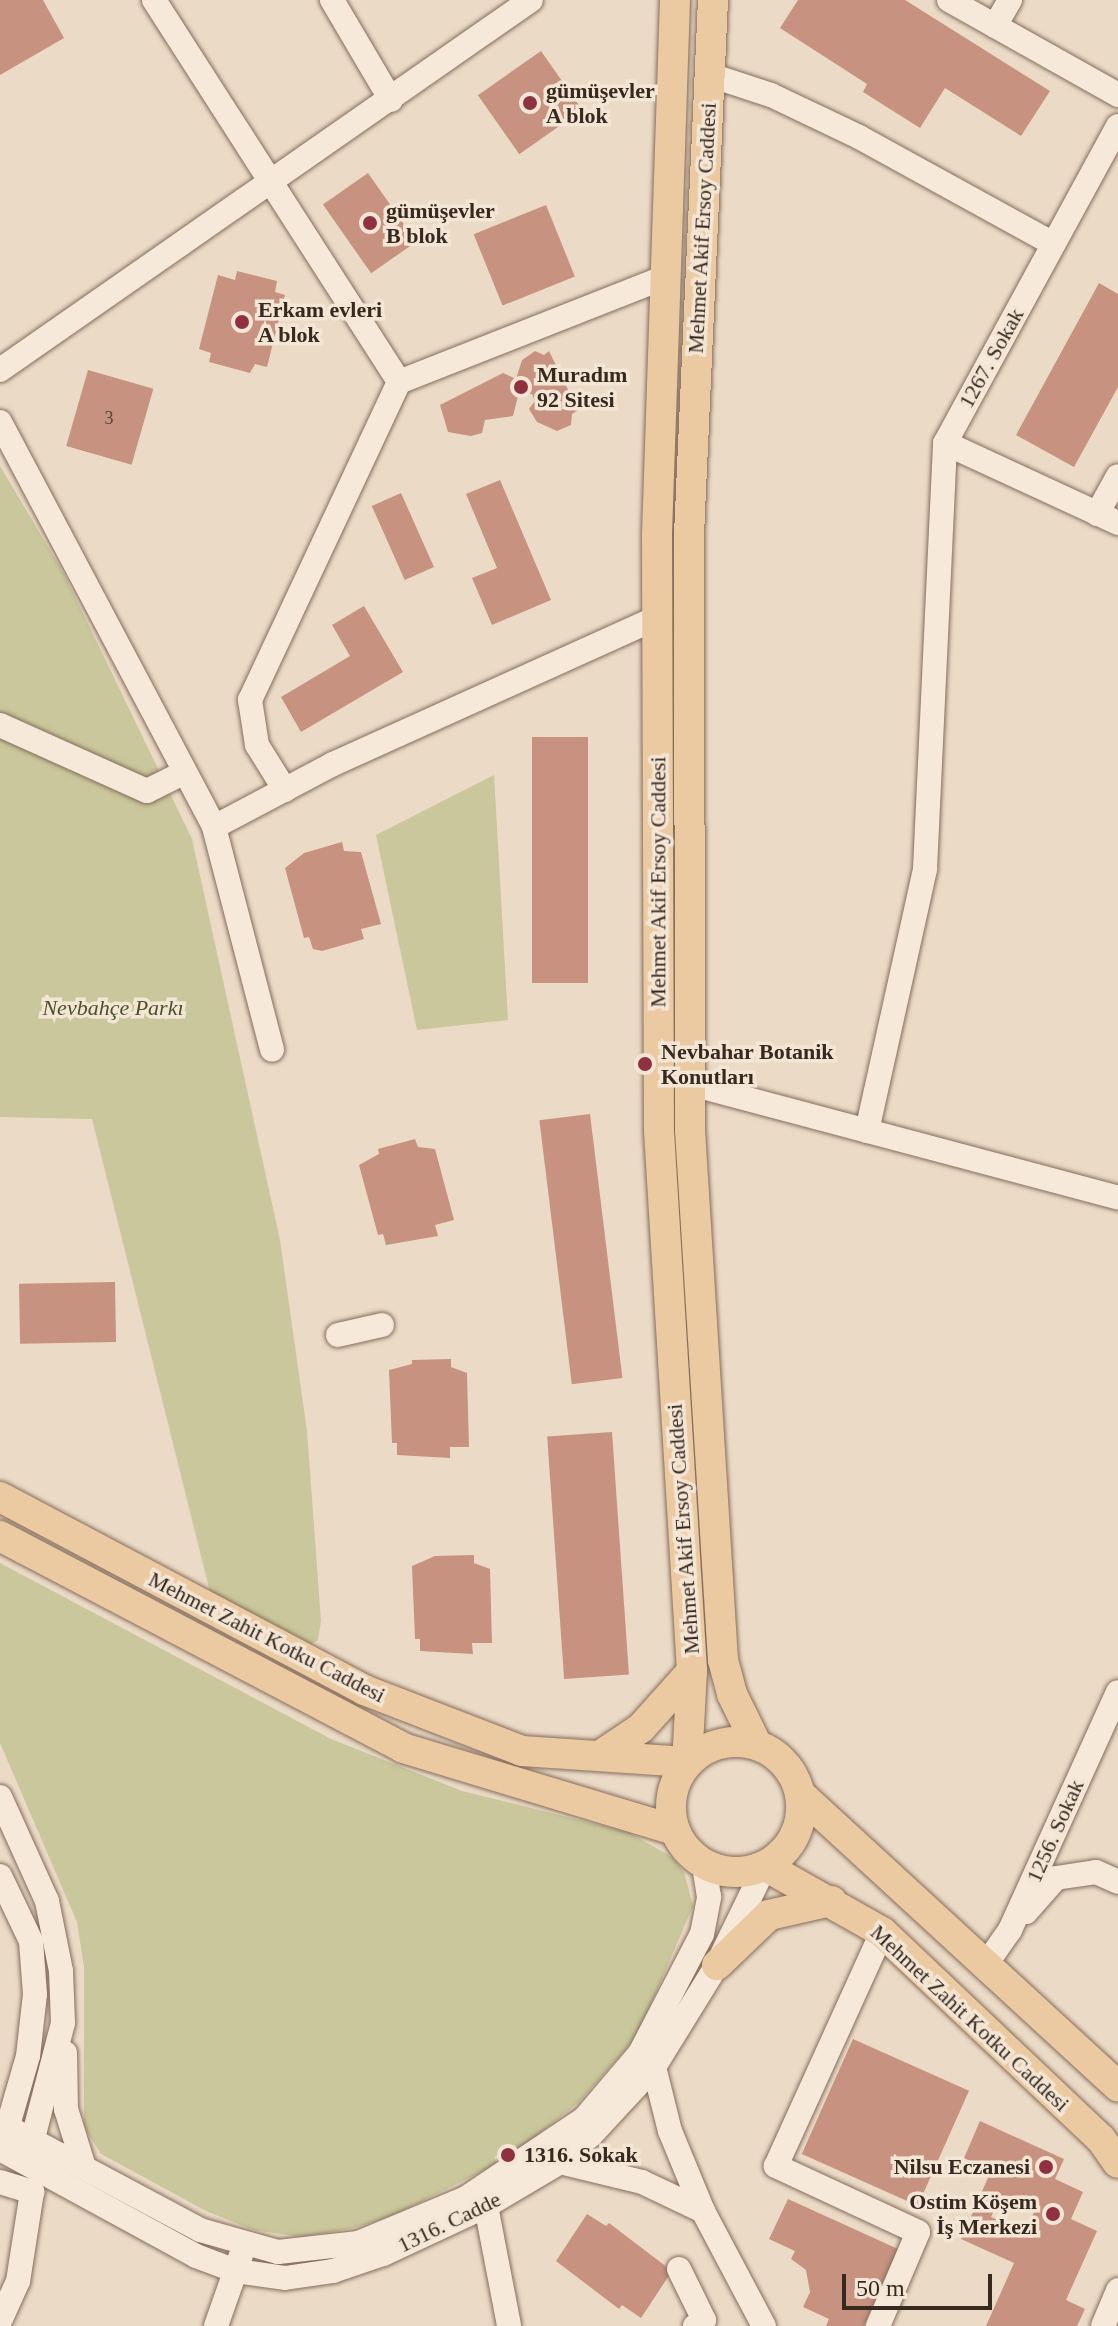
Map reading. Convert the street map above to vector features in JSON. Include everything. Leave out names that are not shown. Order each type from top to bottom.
[{"type":"main road","name":"Mehmet Akif Ersoy Caddesi","points":[[675,0],[657,618],[659,1131],[692,1671],[687,1762]]},
{"type":"main road","name":"Mehmet Akif Ersoy Caddesi","points":[[713,0],[689,614],[691,1084],[723,1660],[732,1694],[757,1745]]},
{"type":"main road","points":[[666,277],[700,274]]},
{"type":"main road","points":[[657,618],[689,614]]},
{"type":"main road","name":"Mehmet Zahit Kotku Caddesi","points":[[0,1497],[354,1686],[522,1751],[687,1762]]},
{"type":"main road","name":"Mehmet Zahit Kotku Caddesi","points":[[0,1536],[403,1748],[674,1830]]},
{"type":"main road","points":[[601,1755],[641,1728],[692,1671]]},
{"type":"main road","points":[[800,1794],[795,1836],[765,1866],[735,1873],[704,1865],[674,1830],[671,1794],[687,1762],[719,1743],[757,1745],[785,1764],[800,1794],[984,1967],[1118,2086]]},
{"type":"main road","name":"Mehmet Zahit Kotku Caddesi","points":[[765,1866],[882,1932],[1101,2139],[1118,2163]]},
{"type":"main road","points":[[717,1965],[769,1915],[831,1901]]},
{"type":"main road","points":[[1059,2035],[1118,2065]]},
{"type":"street","points":[[154,0],[399,382]]},
{"type":"street","points":[[332,0],[391,100]]},
{"type":"street","points":[[0,370],[272,184],[531,0]]},
{"type":"street","points":[[949,0],[1118,95]]},
{"type":"street","points":[[995,26],[1010,0]]},
{"type":"street","points":[[710,75],[771,95],[859,137],[1054,244]]},
{"type":"street","name":"1267. Sokak","points":[[945,443],[1118,126]]},
{"type":"street","points":[[285,790],[257,745],[250,700],[399,382],[666,277]]},
{"type":"street","points":[[0,422],[214,827],[272,1050]]},
{"type":"street","points":[[867,1131],[925,869],[945,443],[1108,518],[1118,476]]},
{"type":"street","points":[[214,827],[285,790],[657,618]]},
{"type":"street","points":[[0,725],[147,791],[185,772]]},
{"type":"street","points":[[691,1084],[1118,1198]]},
{"type":"street","points":[[338,1335],[382,1325]]},
{"type":"street","name":"1256. Sokak","points":[[984,1967],[1010,1930],[1118,1692]]},
{"type":"street","points":[[0,1797],[47,1901],[61,1971],[66,2109],[84,2167]]},
{"type":"street","name":"1316. Cadde","points":[[4,2124],[200,2230],[243,2245],[278,2252],[315,2252],[358,2243],[466,2198],[584,2119],[640,2053],[702,1934],[709,1897],[704,1865]]},
{"type":"street","name":"1316. Cadde","points":[[1,2149],[196,2256],[236,2271],[285,2278],[333,2271],[486,2206],[560,2162],[654,2067],[717,1965],[765,1866]]},
{"type":"street","points":[[1010,1930],[1056,1878],[1096,1872],[1118,1882]]},
{"type":"street","points":[[0,1876],[31,1941],[35,1994],[28,2056],[4,2124],[1,2149]]},
{"type":"street","points":[[878,2326],[918,2232],[776,2166],[882,1932]]},
{"type":"street","points":[[28,2164],[63,2023]]},
{"type":"street","points":[[0,2081],[28,2056]]},
{"type":"street","points":[[654,2067],[670,2131],[703,2211],[764,2326]]},
{"type":"street","points":[[560,2162],[642,2182],[703,2211]]},
{"type":"street","points":[[0,2182],[32,2192],[18,2281],[0,2323]]},
{"type":"street","points":[[486,2206],[509,2326]]},
{"type":"street","points":[[216,2326],[243,2245]]},
{"type":"street","points":[[679,2269],[704,2320],[695,2326]]},
{"type":"street","points":[[1103,2326],[1118,2290]]},
{"type":"green space","name":"Nevbahçe Parkı","points":[[0,466],[63,572],[192,839],[280,1240],[307,1431],[321,1621],[318,1640],[311,1644],[211,1596],[92,1119],[0,1117]]},
{"type":"green space","points":[[494,775],[508,1020],[417,1030],[376,835]]},
{"type":"green space","points":[[0,1563],[331,1739],[462,1791],[628,1832],[672,1857],[684,1872],[693,1906],[638,2035],[579,2102],[519,2150],[515,2145],[494,2157],[497,2164],[394,2215],[354,2228],[302,2237],[253,2230],[206,2211],[101,2154],[84,2127],[84,1967],[77,1922],[0,1743]]},
{"type":"building","points":[[0,0],[43,0],[64,38],[0,75]]},
{"type":"building","points":[[798,0],[905,0],[1050,91],[1021,136],[945,88],[920,128],[863,92],[867,84],[780,28]]},
{"type":"building","name":"gümüşevler A blok","points":[[541,51],[582,110],[519,154],[478,95]]},
{"type":"building","name":"gümüşevler B blok","points":[[368,173],[416,242],[371,273],[323,205]]},
{"type":"building","points":[[546,205],[575,276],[503,306],[474,234]]},
{"type":"building","name":"Erkam evleri A blok","points":[[237,271],[277,281],[275,292],[285,295],[267,367],[255,364],[250,373],[209,362],[211,353],[199,349],[218,275],[235,280]]},
{"type":"building","points":[[1099,283],[1118,294],[1118,387],[1074,467],[1016,435]]},
{"type":"building","name":"Muradım 92 Sitesi","points":[[535,351],[544,355],[549,351],[578,410],[572,414],[571,425],[557,431],[537,422],[529,409],[535,401],[532,394],[524,394],[518,396],[513,416],[485,420],[482,433],[471,436],[448,432],[440,405],[503,373],[516,379],[522,360]]},
{"type":"building","points":[[88,370],[153,389],[132,465],[66,446]]},
{"type":"building","points":[[500,480],[551,600],[492,625],[472,578],[497,568],[466,494]]},
{"type":"building","points":[[401,493],[434,567],[405,580],[372,506]]},
{"type":"building","points":[[364,606],[403,672],[301,732],[281,697],[350,656],[332,625]]},
{"type":"building","points":[[532,737],[588,737],[588,983],[532,983]]},
{"type":"building","points":[[342,842],[344,851],[361,852],[381,924],[361,929],[364,939],[322,951],[313,949],[309,937],[304,938],[285,868],[304,853]]},
{"type":"building","points":[[590,1114],[622,1378],[572,1384],[539,1120]]},
{"type":"building","points":[[415,1139],[418,1147],[435,1149],[454,1220],[435,1225],[438,1236],[386,1245],[383,1234],[378,1235],[359,1165],[379,1154],[378,1149]]},
{"type":"building","points":[[115,1282],[116,1342],[20,1344],[19,1284]]},
{"type":"building","points":[[451,1359],[451,1367],[467,1373],[469,1447],[450,1447],[450,1458],[397,1455],[397,1443],[392,1443],[389,1370],[412,1364],[412,1360]]},
{"type":"building","points":[[612,1432],[629,1674],[564,1679],[547,1437]]},
{"type":"building","points":[[474,1555],[474,1563],[490,1569],[492,1643],[472,1643],[473,1654],[420,1651],[420,1639],[415,1639],[412,1566],[435,1556]]},
{"type":"building","points":[[853,2039],[969,2091],[918,2206],[802,2154]]},
{"type":"building","points":[[980,2121],[1064,2159],[1055,2179],[1083,2192],[1071,2219],[1097,2231],[1066,2300],[1085,2309],[1077,2326],[986,2326],[1014,2263],[961,2239],[991,2171],[964,2158]],"holes":[[[1001,2195],[1035,2210],[1025,2232],[991,2217]]]},
{"type":"building","points":[[788,2199],[898,2249],[864,2326],[826,2326],[829,2319],[803,2307],[810,2292],[806,2270],[791,2259],[795,2251],[769,2239]]},
{"type":"building","points":[[587,2214],[606,2226],[609,2223],[672,2271],[641,2318],[622,2305],[619,2309],[556,2261]]},
{"type":"place","name":"gümüşevler A blok","points":[[530,103]]},
{"type":"place","name":"gümüşevler B blok","points":[[370,223]]},
{"type":"place","name":"Erkam evleri A blok","points":[[242,322]]},
{"type":"place","name":"Muradım 92 Sitesi","points":[[521,387]]},
{"type":"place","name":"Nevbahar Botanik Konutları","points":[[645,1064]]},
{"type":"place","name":"1316. Sokak","points":[[508,2155]]},
{"type":"place","name":"Nilsu Eczanesi","points":[[1046,2167]]},
{"type":"place","name":"Ostim Köşem İş Merkezi","points":[[1053,2214]]}]
